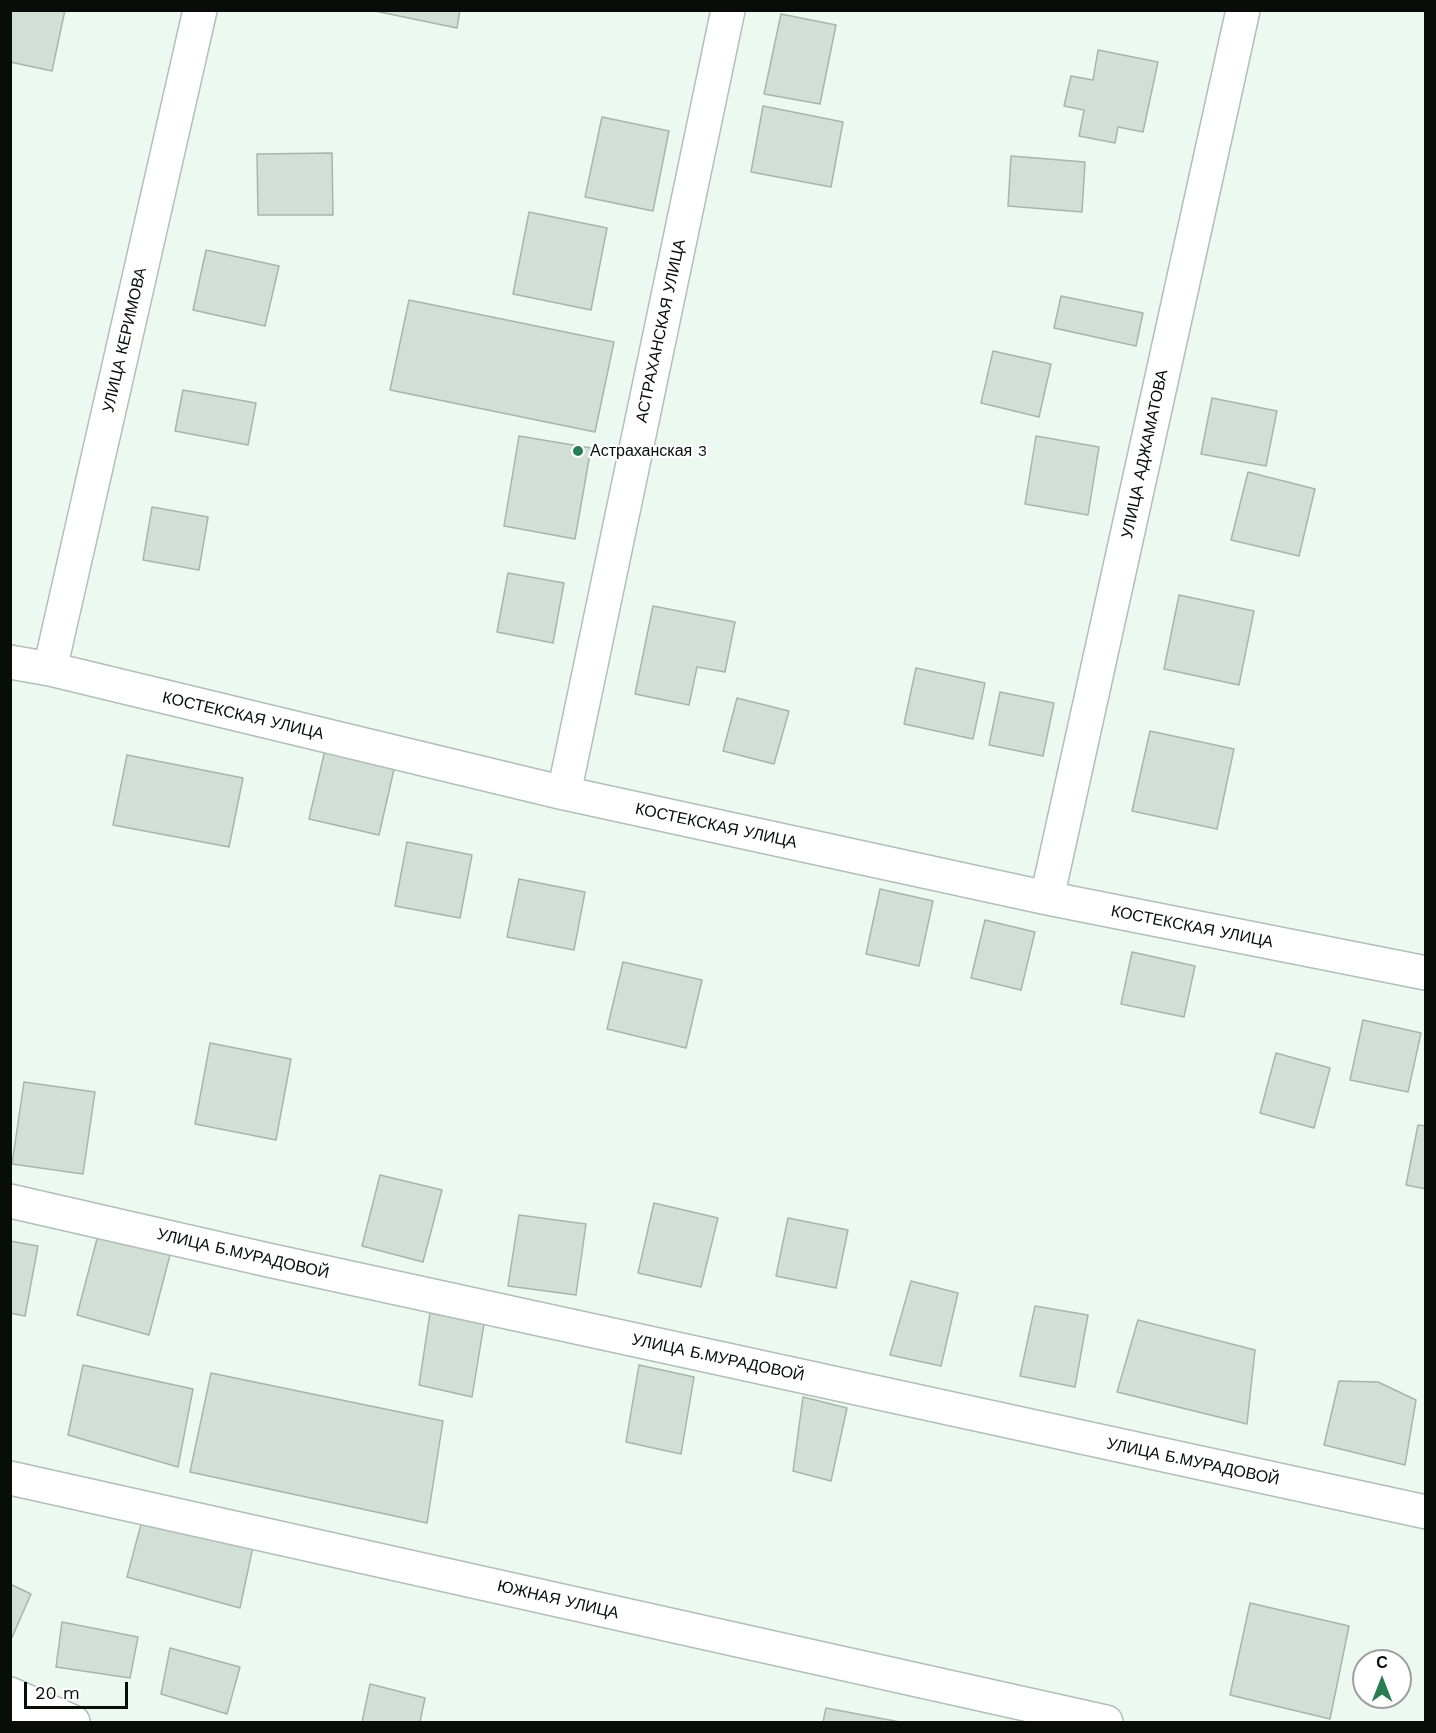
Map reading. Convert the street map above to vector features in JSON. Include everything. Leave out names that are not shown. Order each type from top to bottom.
[{"type":"main road","name":"УЛИЦА КЕРИМОВА","points":[[50,669],[200,10]]},
{"type":"main road","name":"АСТРАХАНСКАЯ УЛИЦА","points":[[564,793],[728,10]]},
{"type":"main road","name":"УЛИЦА АДЖАМАТОВА","points":[[1047,898],[1243,10]]},
{"type":"main road","name":"КОСТЕКСКАЯ УЛИЦА","points":[[10,662],[50,669],[564,793],[1047,898],[1425,974]]},
{"type":"main road","name":"УЛИЦА Б.МУРАДОВОЙ","points":[[10,1201],[268,1260],[1425,1512]]},
{"type":"main road","name":"ЮЖНАЯ УЛИЦА","points":[[10,1478],[1106,1722]]},
{"type":"main road","points":[[10,1694],[73,1722]]},
{"type":"building","points":[[10,10],[65,10],[52,71],[10,62]]},
{"type":"building","points":[[370,10],[460,10],[457,28]]},
{"type":"building","points":[[781,14],[836,25],[820,104],[764,94]]},
{"type":"building","points":[[1098,50],[1158,62],[1143,132],[1118,127],[1115,143],[1079,136],[1084,110],[1064,106],[1071,76],[1093,80]]},
{"type":"building","points":[[763,106],[843,122],[831,187],[751,172]]},
{"type":"building","points":[[602,117],[669,131],[653,211],[585,197]]},
{"type":"building","points":[[332,153],[333,215],[258,215],[257,154]]},
{"type":"building","points":[[1011,156],[1085,162],[1082,212],[1008,206]]},
{"type":"building","points":[[529,212],[607,228],[591,310],[513,294]]},
{"type":"building","points":[[206,250],[279,266],[265,326],[193,310]]},
{"type":"building","points":[[1061,296],[1143,313],[1136,346],[1054,328]]},
{"type":"building","points":[[409,300],[614,342],[595,432],[390,390]]},
{"type":"building","points":[[993,351],[1051,364],[1039,417],[981,403]]},
{"type":"building","points":[[183,390],[256,403],[248,445],[175,431]]},
{"type":"building","points":[[1212,398],[1277,411],[1266,466],[1201,454]]},
{"type":"building","points":[[519,436],[591,448],[575,539],[504,526]]},
{"type":"building","points":[[1036,436],[1099,447],[1088,515],[1025,504]]},
{"type":"building","points":[[1248,472],[1315,489],[1299,556],[1231,540]]},
{"type":"building","points":[[152,507],[208,517],[199,570],[143,560]]},
{"type":"building","points":[[508,573],[564,583],[553,643],[497,632]]},
{"type":"building","points":[[1179,595],[1254,611],[1239,685],[1164,669]]},
{"type":"building","points":[[653,606],[735,622],[725,672],[697,667],[689,705],[635,694]]},
{"type":"building","points":[[916,668],[985,683],[973,739],[904,724]]},
{"type":"building","points":[[1000,692],[1054,703],[1043,756],[989,745]]},
{"type":"building","points":[[737,698],[789,711],[774,764],[723,751]]},
{"type":"building","points":[[1150,731],[1234,749],[1217,829],[1132,811]]},
{"type":"building","points":[[325,750],[395,765],[379,835],[309,819]]},
{"type":"building","points":[[127,755],[243,778],[229,847],[113,825]]},
{"type":"building","points":[[407,842],[472,855],[460,918],[395,906]]},
{"type":"building","points":[[519,879],[585,892],[574,950],[507,937]]},
{"type":"building","points":[[880,889],[933,901],[919,966],[866,954]]},
{"type":"building","points":[[985,920],[1035,932],[1021,990],[971,978]]},
{"type":"building","points":[[1132,952],[1195,966],[1184,1017],[1121,1004]]},
{"type":"building","points":[[623,962],[702,980],[686,1048],[607,1029]]},
{"type":"building","points":[[1363,1020],[1421,1033],[1408,1092],[1350,1080]]},
{"type":"building","points":[[210,1043],[291,1059],[276,1140],[195,1124]]},
{"type":"building","points":[[1276,1053],[1330,1068],[1314,1128],[1260,1113]]},
{"type":"building","points":[[24,1082],[95,1092],[83,1174],[12,1164]]},
{"type":"building","points":[[1418,1125],[1426,1126],[1426,1189],[1406,1185]]},
{"type":"building","points":[[380,1175],[442,1190],[423,1262],[362,1246]]},
{"type":"building","points":[[654,1203],[718,1218],[701,1287],[638,1273]]},
{"type":"building","points":[[519,1215],[586,1224],[576,1295],[508,1286]]},
{"type":"building","points":[[788,1218],[848,1230],[836,1288],[776,1276]]},
{"type":"building","points":[[98,1235],[170,1255],[149,1335],[77,1315]]},
{"type":"building","points":[[10,1241],[38,1246],[25,1316],[10,1313]]},
{"type":"building","points":[[911,1281],[958,1293],[941,1366],[890,1355]]},
{"type":"building","points":[[1035,1306],[1088,1315],[1075,1387],[1020,1376]]},
{"type":"building","points":[[430,1313],[484,1324],[472,1397],[419,1385]]},
{"type":"building","points":[[1138,1320],[1255,1350],[1247,1424],[1117,1392]]},
{"type":"building","points":[[83,1365],[193,1389],[178,1467],[68,1435]]},
{"type":"building","points":[[639,1365],[694,1377],[681,1454],[626,1442]]},
{"type":"building","points":[[211,1373],[443,1421],[427,1523],[190,1472]]},
{"type":"building","points":[[1339,1381],[1378,1382],[1416,1400],[1405,1465],[1324,1445]]},
{"type":"building","points":[[803,1397],[847,1408],[831,1481],[793,1471]]},
{"type":"building","points":[[144,1513],[255,1537],[240,1608],[127,1577]]},
{"type":"building","points":[[10,1584],[31,1594],[10,1642]]},
{"type":"building","points":[[1250,1603],[1349,1626],[1330,1719],[1230,1695]]},
{"type":"building","points":[[62,1622],[138,1637],[130,1678],[56,1667]]},
{"type":"building","points":[[170,1648],[240,1667],[227,1714],[161,1694]]},
{"type":"building","points":[[370,1684],[425,1698],[420,1722],[362,1722]]},
{"type":"building","points":[[826,1708],[900,1722],[823,1722]]},
{"type":"place","name":"Астраханская 3","points":[[578,451]]}]
